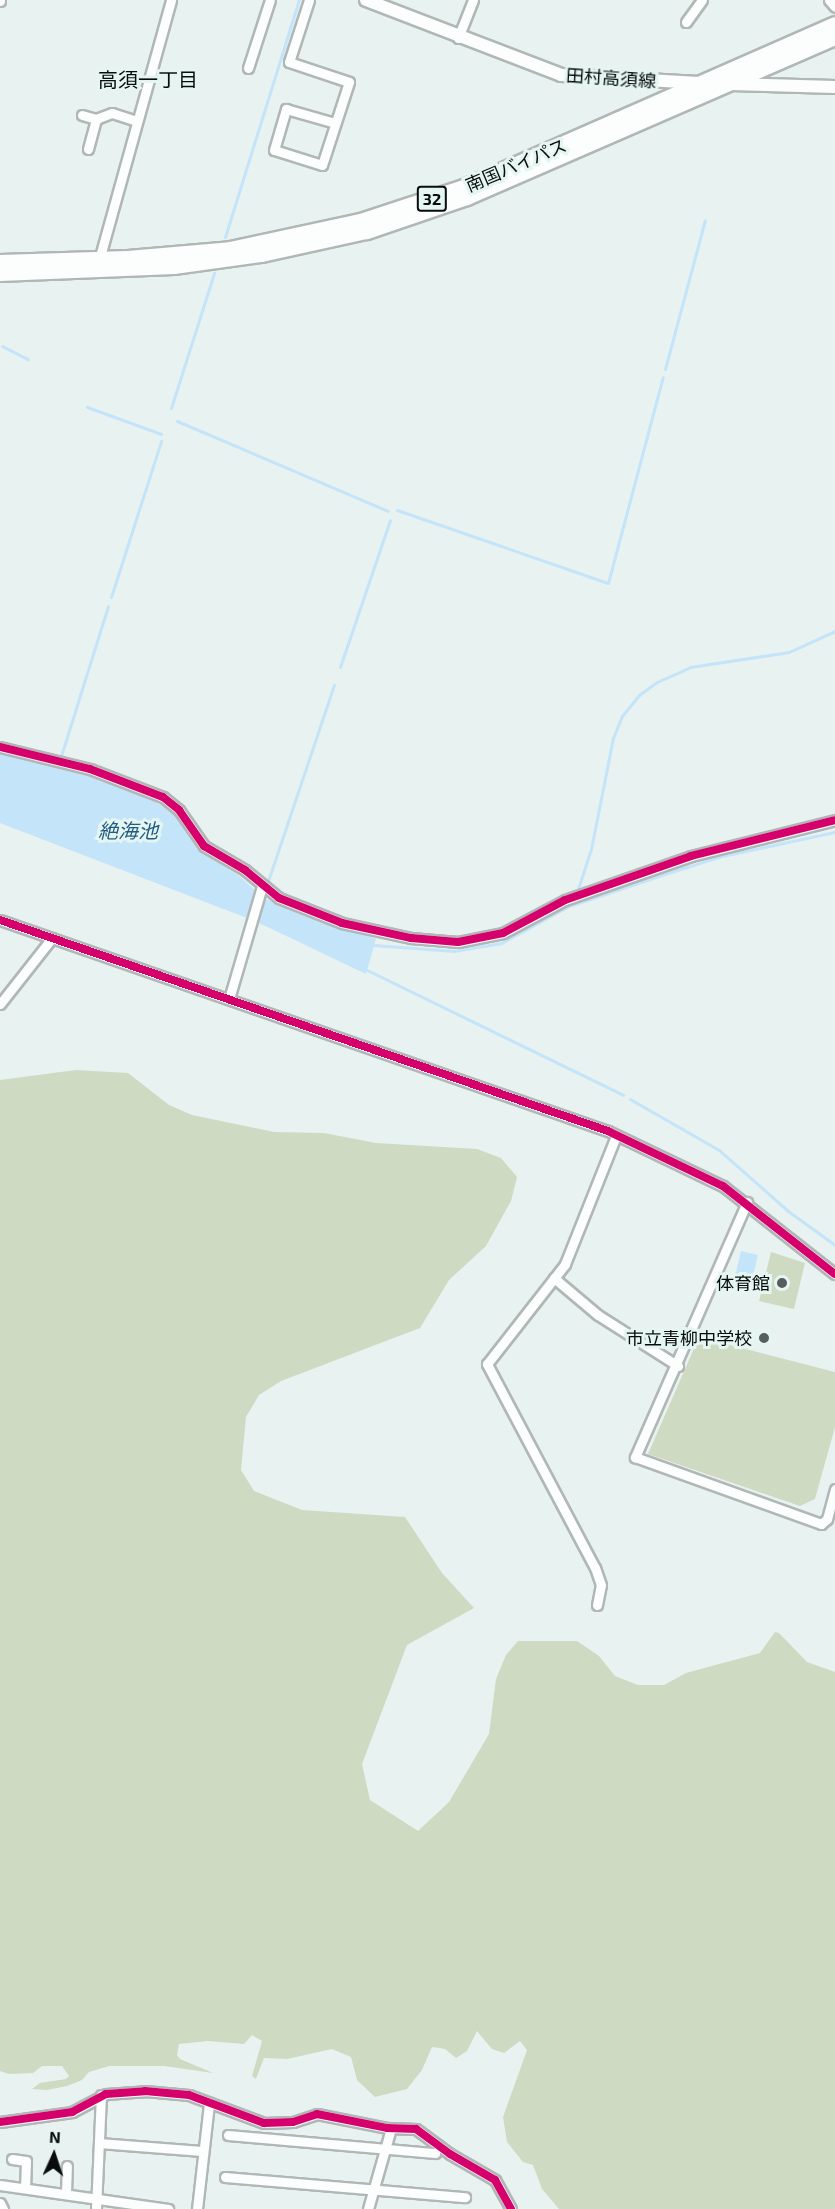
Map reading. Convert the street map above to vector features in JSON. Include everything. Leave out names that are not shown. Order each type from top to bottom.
[{"type":"highway","name":"南国バイパス","points":[[0,262],[99,260],[230,249],[361,221],[464,187],[835,24]]},
{"type":"highway","name":"南国バイパス","points":[[0,274],[174,267],[262,255],[347,237],[467,198],[736,84],[835,38]]},
{"type":"main road","name":"田村高須線","points":[[366,0],[458,38],[561,75],[835,87]]},
{"type":"street","points":[[99,260],[171,0]]},
{"type":"street","points":[[248,68],[270,0]]},
{"type":"street","points":[[309,0],[289,62],[349,82],[336,123],[322,165],[274,150],[286,109],[336,123]]},
{"type":"street","points":[[458,38],[473,0]]},
{"type":"street","points":[[686,22],[702,0]]},
{"type":"street","points":[[829,0],[835,7]]},
{"type":"street","points":[[82,115],[96,119],[112,113],[137,121]]},
{"type":"street","points":[[88,149],[96,119]]},
{"type":"street","points":[[0,747],[90,769],[163,797],[179,810],[204,846],[235,863],[260,887],[279,898],[342,922],[411,938],[458,942],[503,933],[565,900],[691,856],[835,820]]},
{"type":"street","points":[[230,999],[260,887]]},
{"type":"street","points":[[0,920],[576,1118],[697,1172],[747,1202],[835,1274]]},
{"type":"street","points":[[0,1004],[52,938]]},
{"type":"street","points":[[597,1605],[600,1585],[596,1568],[487,1364],[565,1264],[616,1136]]},
{"type":"street","points":[[747,1202],[678,1366],[635,1458],[821,1524],[827,1520],[835,1489]]},
{"type":"street","points":[[554,1278],[598,1315],[678,1366]]},
{"type":"street","points":[[0,2122],[72,2112],[101,2096],[168,2092],[209,2103],[264,2123],[293,2122],[317,2114],[391,2128],[418,2129],[450,2154],[484,2172],[501,2187],[511,2209]]},
{"type":"street","points":[[96,2209],[101,2096]]},
{"type":"street","points":[[197,2209],[209,2103]]},
{"type":"street","points":[[368,2209],[391,2128]]},
{"type":"street","points":[[228,2135],[435,2153]]},
{"type":"street","points":[[99,2143],[202,2151]]},
{"type":"street","points":[[12,2159],[26,2161],[25,2188]]},
{"type":"street","points":[[66,2192],[67,2166]]},
{"type":"street","points":[[225,2177],[465,2197]]},
{"type":"street","points":[[0,2185],[66,2192],[168,2209]]},
{"type":"street","points":[[0,2203],[3,2209]]},
{"type":"green space","points":[[76,1070],[128,1073],[169,1105],[192,1115],[274,1132],[324,1133],[376,1143],[477,1149],[501,1158],[517,1177],[511,1201],[486,1246],[449,1280],[420,1328],[281,1381],[259,1395],[246,1417],[241,1470],[254,1491],[302,1510],[405,1517],[442,1573],[474,1608],[407,1645],[362,1764],[370,1800],[418,1831],[449,1802],[489,1734],[496,1679],[506,1655],[518,1641],[577,1641],[599,1656],[615,1676],[638,1685],[664,1685],[686,1673],[760,1653],[775,1632],[779,1633],[807,1662],[835,1672],[835,2209],[559,2209],[542,2189],[533,2165],[523,2162],[507,2142],[503,2117],[527,2050],[520,2041],[504,2053],[492,2049],[477,2031],[467,2051],[456,2058],[445,2049],[432,2047],[422,2070],[407,2089],[375,2097],[357,2080],[351,2057],[332,2049],[287,2059],[264,2058],[256,2079],[252,2076],[262,2041],[252,2035],[244,2044],[208,2041],[179,2044],[177,2055],[180,2059],[213,2073],[164,2066],[109,2066],[89,2072],[82,2080],[67,2086],[47,2090],[32,2089],[40,2083],[66,2079],[69,2076],[62,2066],[42,2066],[33,2073],[9,2074],[0,2071],[0,1080]]},
{"type":"green space","name":"体育館","points":[[771,1252],[805,1263],[794,1309],[759,1301]]},
{"type":"green space","points":[[699,1337],[835,1372],[835,1427],[815,1499],[800,1506],[648,1454]]},
{"type":"water","name":"絶海池","points":[[0,751],[62,766],[148,796],[174,815],[197,849],[239,876],[265,899],[376,939],[366,974],[257,922],[0,823]]},
{"type":"water","points":[[741,1251],[758,1255],[750,1289],[733,1285]]},
{"type":"waterway","points":[[225,237],[299,0]]},
{"type":"waterway","points":[[665,369],[705,220]]},
{"type":"waterway","points":[[171,408],[214,273]]},
{"type":"waterway","points":[[2,346],[28,359]]},
{"type":"waterway","points":[[397,510],[608,583],[663,377]]},
{"type":"waterway","points":[[87,407],[161,434]]},
{"type":"waterway","points":[[177,421],[388,511]]},
{"type":"waterway","points":[[111,597],[161,441]]},
{"type":"waterway","points":[[340,667],[390,520]]},
{"type":"waterway","points":[[61,756],[108,606]]},
{"type":"waterway","points":[[578,889],[591,849],[613,738],[622,716],[639,695],[657,682],[690,667],[789,652],[835,631]]},
{"type":"waterway","points":[[268,881],[334,685]]},
{"type":"waterway","points":[[374,945],[454,951],[501,943],[569,906],[671,872],[722,856],[835,832]]},
{"type":"waterway","points":[[367,970],[623,1095]]},
{"type":"waterway","points":[[630,1099],[719,1150],[788,1211],[835,1245]]},
{"type":"cycle path","points":[[0,747],[90,769],[163,797],[179,810],[204,846],[245,870],[279,898],[342,923],[411,938],[458,942],[503,933],[565,900],[691,856],[835,820]]},
{"type":"cycle path","points":[[0,920],[608,1131],[723,1186],[835,1274]]},
{"type":"cycle path","points":[[0,2122],[72,2112],[106,2094],[145,2091],[189,2095],[264,2123],[293,2122],[317,2114],[387,2128],[416,2129],[450,2154],[495,2180],[511,2209]]},
{"type":"place","name":"体育館","points":[[782,1283]]},
{"type":"place","name":"市立青柳中学校","points":[[764,1338]]},
{"type":"district","name":"高須一丁目","points":[[148,79]]}]
